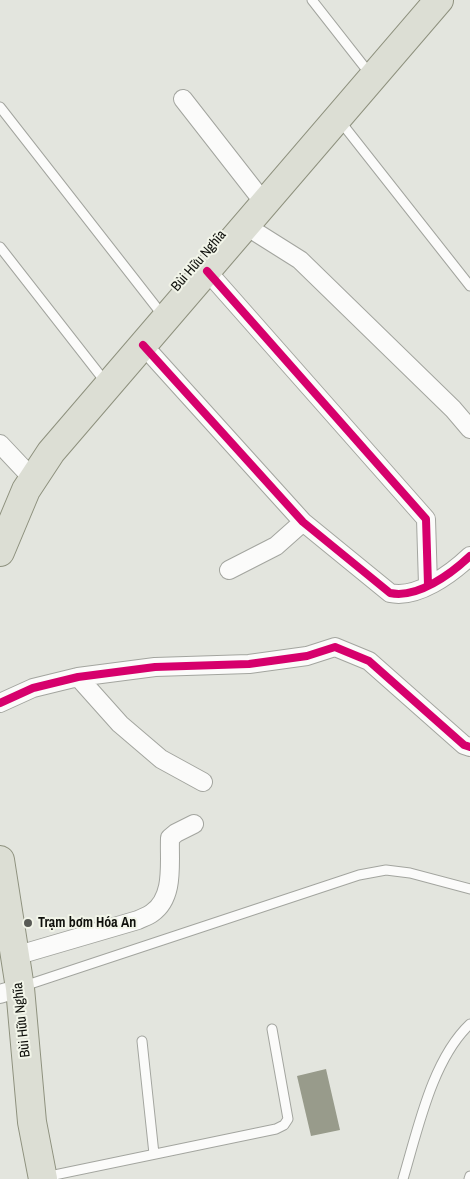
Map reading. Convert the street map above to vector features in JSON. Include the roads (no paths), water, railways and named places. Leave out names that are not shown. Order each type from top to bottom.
[{"type":"main road","name":"Bùi Hữu Nghĩa","points":[[0,552],[26,490],[51,452],[440,0]]},
{"type":"main road","name":"Bùi Hữu Nghĩa","points":[[0,860],[15,956],[10,991],[43,1178]]},
{"type":"street","points":[[183,99],[265,204]]},
{"type":"street","points":[[246,226],[300,260],[453,409],[470,429]]},
{"type":"street","points":[[207,271],[426,519],[428,585]]},
{"type":"street","points":[[144,346],[303,522],[390,593],[400,595],[444,578],[470,556]]},
{"type":"street","points":[[0,444],[33,479]]},
{"type":"street","points":[[229,570],[276,546],[303,522]]},
{"type":"street","points":[[0,703],[33,688],[78,677],[155,667],[249,664],[307,656],[335,647],[369,661],[464,745],[470,747]]},
{"type":"street","points":[[78,677],[120,724],[140,741],[162,758],[203,782]]},
{"type":"street","points":[[15,956],[138,920],[152,913],[161,904],[169,887],[170,838],[194,824]]},
{"type":"lane","points":[[312,0],[374,78]]},
{"type":"lane","points":[[0,107],[166,319]]},
{"type":"lane","points":[[338,119],[470,286]]},
{"type":"lane","points":[[0,247],[108,386]]},
{"type":"lane","points":[[10,991],[358,875],[386,870],[410,873],[470,889]]},
{"type":"lane","points":[[403,1179],[437,1070],[459,1034],[470,1024]]},
{"type":"lane","points":[[43,1178],[276,1129],[284,1124],[288,1119],[272,1028]]},
{"type":"lane","points":[[142,1041],[154,1154]]},
{"type":"place","name":"Trạm bơm Hóa An","points":[[28,923]]}]
